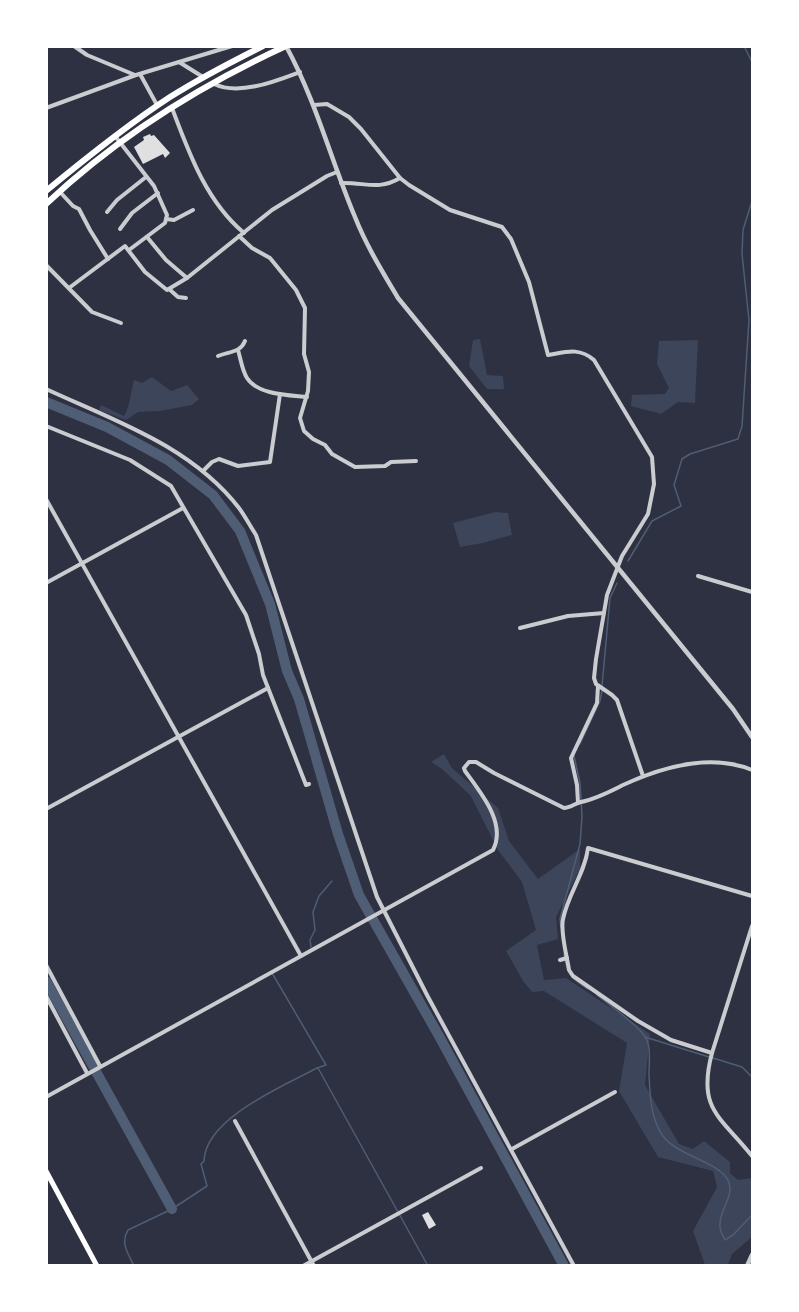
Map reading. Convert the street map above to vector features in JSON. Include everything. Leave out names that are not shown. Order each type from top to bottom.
[{"type":"highway","points":[[46,191],[157,105],[263,46]]},
{"type":"highway","points":[[46,204],[120,143],[172,107],[286,46]]},
{"type":"main road","points":[[46,1171],[96,1263]]},
{"type":"street","points":[[74,46],[95,58],[138,74],[157,105]]},
{"type":"street","points":[[46,108],[138,74],[232,46]]},
{"type":"street","points":[[286,46],[314,105],[341,183],[372,255],[398,298],[733,709],[753,737]]},
{"type":"street","points":[[179,61],[204,77]]},
{"type":"street","points":[[214,84],[222,87],[242,87],[300,72]]},
{"type":"street","points":[[314,105],[327,104],[349,117],[400,178],[409,185],[450,210],[502,227],[511,238],[525,273],[548,355],[575,351],[586,352],[594,360],[647,448],[654,466],[651,504],[648,514],[622,556],[607,595],[594,681],[617,700],[643,776]]},
{"type":"street","points":[[172,107],[197,171],[228,219],[252,248],[270,258],[296,290],[305,308],[304,354],[309,372],[307,397],[300,418],[304,431],[313,440],[325,445],[332,454],[355,467],[385,466],[391,462],[416,460]]},
{"type":"street","points":[[115,136],[158,193],[167,215],[165,223],[129,250]]},
{"type":"street","points":[[169,289],[187,278],[272,210],[337,172]]},
{"type":"street","points":[[106,212],[146,177]]},
{"type":"street","points":[[341,183],[355,182],[379,186],[400,178]]},
{"type":"street","points":[[60,192],[79,209],[108,259]]},
{"type":"street","points":[[120,229],[132,213],[158,193]]},
{"type":"street","points":[[166,219],[174,220],[193,210]]},
{"type":"street","points":[[147,237],[166,260],[187,278]]},
{"type":"street","points":[[69,288],[125,246],[145,272],[177,297],[186,298]]},
{"type":"street","points":[[46,265],[92,312],[121,323]]},
{"type":"street","points":[[218,356],[242,348],[244,341]]},
{"type":"street","points":[[238,350],[243,369],[251,382],[280,394],[307,397]]},
{"type":"street","points":[[46,389],[169,446],[203,471],[239,508],[256,535],[377,897],[427,995],[574,1266]]},
{"type":"street","points":[[203,471],[219,459],[238,466],[270,462],[280,394]]},
{"type":"street","points":[[46,426],[130,460],[171,486],[246,615],[268,688],[306,785],[309,784]]},
{"type":"street","points":[[47,501],[301,956]]},
{"type":"street","points":[[46,583],[183,508]]},
{"type":"street","points":[[698,576],[753,592]]},
{"type":"street","points":[[520,628],[568,616],[604,613]]},
{"type":"street","points":[[578,803],[571,758],[597,703],[598,686]]},
{"type":"street","points":[[46,810],[268,688]]},
{"type":"street","points":[[46,1097],[493,850],[496,835],[490,806],[465,771],[464,768],[469,762],[476,762],[560,807],[568,808],[643,776],[683,765],[698,763],[742,765],[753,770]]},
{"type":"street","points":[[712,1053],[671,1040],[638,1021],[573,976],[569,970],[562,921],[567,903],[584,866],[588,848],[753,896]]},
{"type":"street","points":[[753,926],[712,1053],[707,1073],[706,1092],[710,1104],[753,1156]]},
{"type":"street","points":[[560,960],[567,958]]},
{"type":"street","points":[[46,965],[100,1066]]},
{"type":"street","points":[[46,996],[87,1073]]},
{"type":"street","points":[[512,1149],[615,1092]]},
{"type":"street","points":[[235,1120],[312,1263]]},
{"type":"street","points":[[303,1266],[481,1168]]},
{"type":"street","points":[[747,1266],[753,1255]]},
{"type":"street","points":[[88,1266],[96,1263]]},
{"type":"shaded area","points":[[480,339],[487,375],[503,376],[504,389],[487,389],[469,366],[473,340]]},
{"type":"shaded area","points":[[698,340],[695,403],[678,402],[661,414],[631,406],[632,395],[665,394],[669,388],[657,364],[659,341]]},
{"type":"shaded area","points":[[152,377],[171,391],[187,385],[199,399],[192,405],[160,411],[138,412],[126,420],[99,410],[101,405],[124,416],[134,380],[142,383]]},
{"type":"shaded area","points":[[495,512],[508,513],[512,535],[460,547],[453,523]]},
{"type":"shaded area","points":[[444,754],[452,768],[498,808],[509,841],[538,879],[580,849],[580,869],[556,917],[558,939],[537,945],[544,980],[566,978],[650,1034],[645,1085],[679,1144],[693,1149],[704,1141],[730,1162],[730,1173],[738,1180],[752,1178],[752,1237],[732,1254],[728,1265],[705,1265],[693,1231],[717,1187],[713,1171],[658,1157],[619,1091],[627,1043],[544,991],[532,992],[506,951],[536,930],[522,882],[498,850],[471,796],[431,762]]},
{"type":"building","points":[[154,135],[170,153],[165,158],[163,154],[143,164],[134,147],[144,140],[143,137]]},
{"type":"building","points":[[428,1212],[436,1225],[429,1229],[422,1215]]},
{"type":"waterway","points":[[744,46],[752,62]]},
{"type":"waterway","points":[[628,561],[652,521],[681,506],[674,485],[682,459],[690,454],[738,439],[742,426],[749,320],[742,254],[743,230],[752,201]]},
{"type":"waterway","points":[[46,402],[107,427],[168,460],[213,495],[240,531],[270,604],[287,671],[299,699],[338,834],[359,895],[439,1036],[564,1266]]},
{"type":"waterway","points":[[602,686],[610,598],[617,583]]},
{"type":"waterway","points":[[580,744],[600,701],[602,691]]},
{"type":"waterway","points":[[561,928],[560,919],[580,844],[582,816],[580,783],[574,756]]},
{"type":"waterway","points":[[311,947],[310,940],[315,930],[313,912],[319,896],[332,881]]},
{"type":"waterway","points":[[564,954],[571,975],[588,989]]},
{"type":"waterway","points":[[134,1266],[125,1244],[128,1230],[172,1209],[207,1186],[201,1164],[208,1145],[217,1131],[248,1105],[326,1065],[272,973]]},
{"type":"waterway","points":[[46,981],[172,1209]]},
{"type":"waterway","points":[[597,995],[639,1029],[646,1038],[652,1106],[655,1122],[663,1136],[679,1149],[718,1170],[729,1183],[729,1194],[720,1221],[720,1230],[725,1240],[752,1215]]},
{"type":"waterway","points":[[645,1037],[709,1057]]},
{"type":"waterway","points":[[713,1058],[742,1067],[752,1077]]},
{"type":"waterway","points":[[318,1068],[428,1266]]}]
